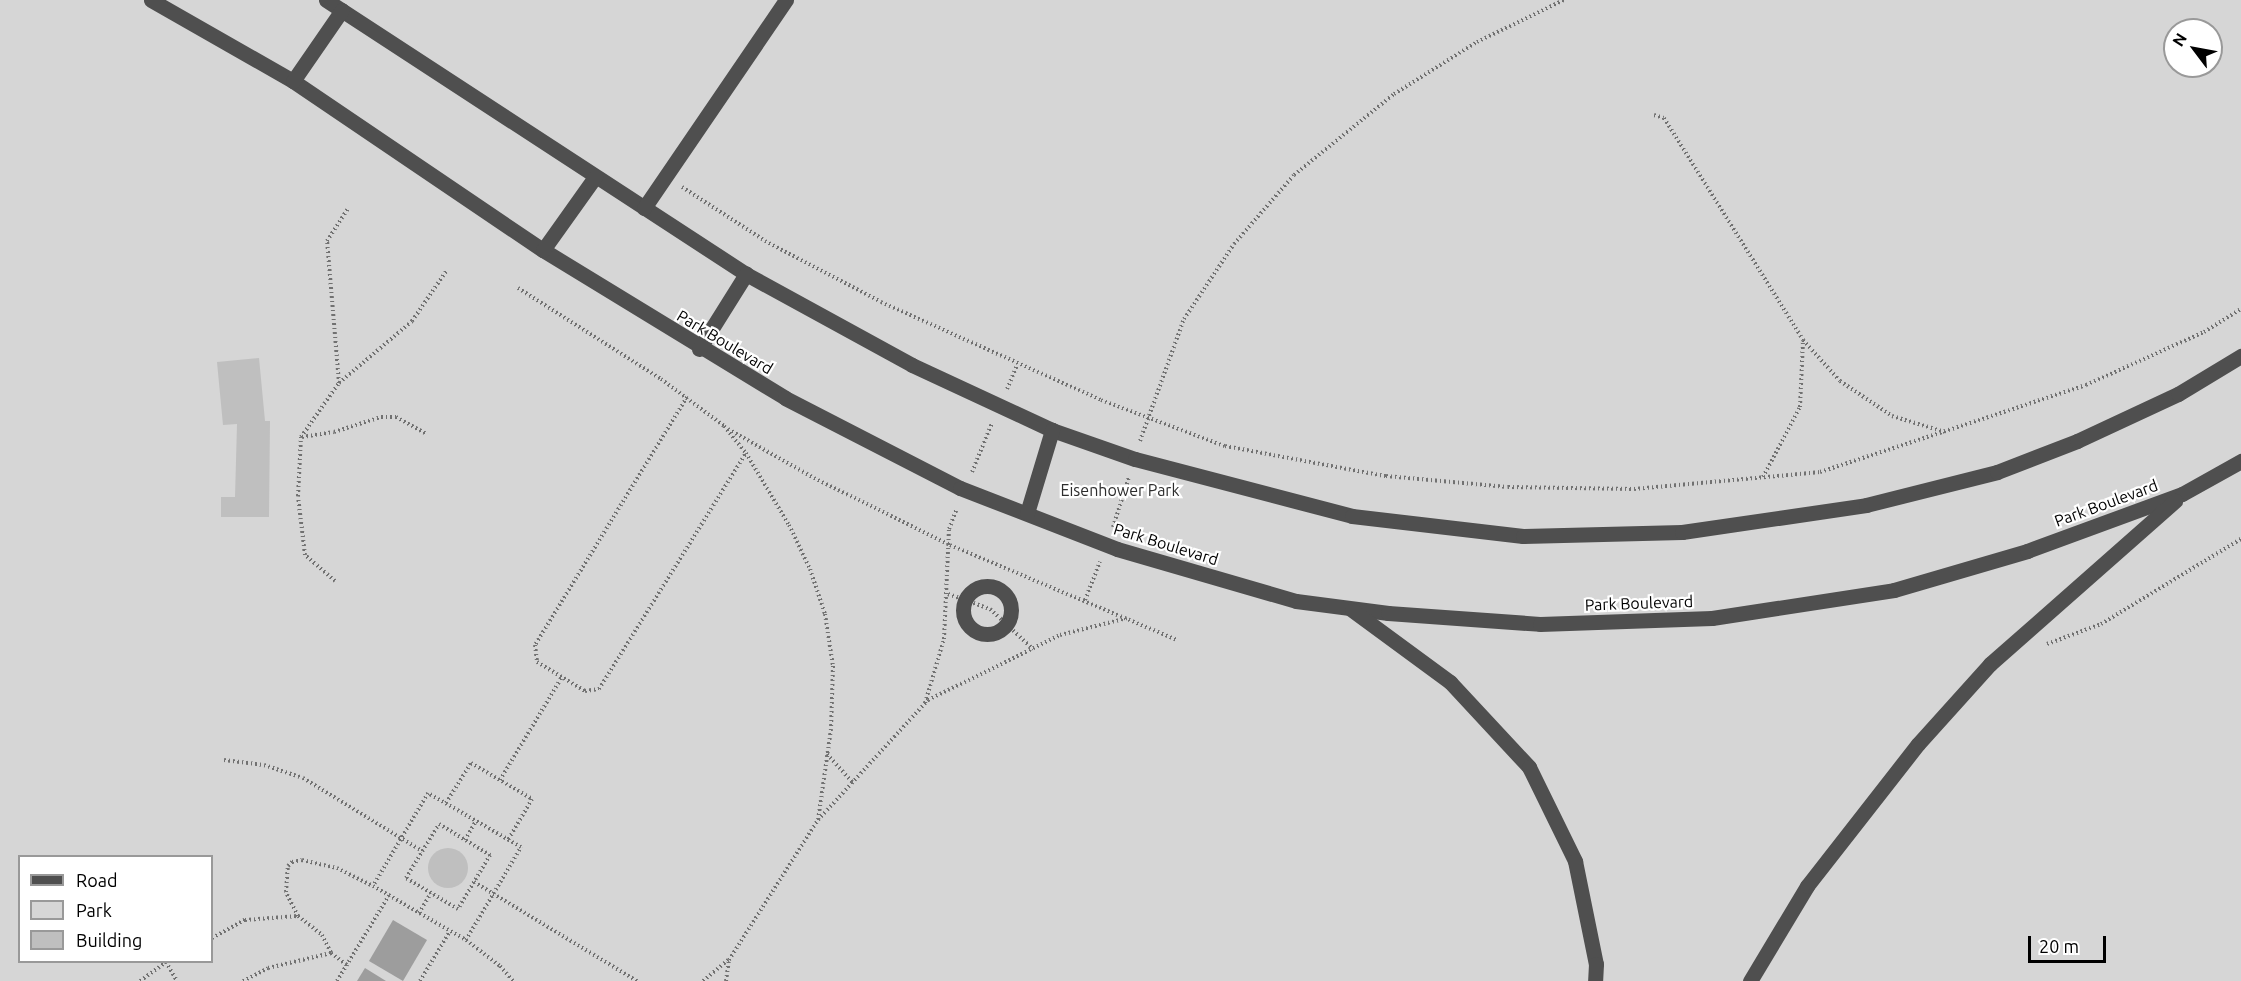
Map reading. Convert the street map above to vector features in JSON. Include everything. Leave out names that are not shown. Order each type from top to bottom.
[{"type":"street","name":"Park Boulevard","points":[[151,0],[293,81],[543,250],[699,349],[919,468],[1107,545],[1296,601],[1349,608],[1540,624],[1712,618],[1894,590],[2027,551],[2182,494],[2241,461]]},
{"type":"street","points":[[326,0],[595,177],[746,273],[912,366],[1052,430],[1135,459],[1352,516],[1523,536],[1682,531],[1866,505],[1997,472],[2077,441],[2178,394],[2241,356]]},
{"type":"street","points":[[644,208],[786,0]]},
{"type":"street","points":[[293,81],[342,10]]},
{"type":"street","points":[[543,250],[595,177]]},
{"type":"street","points":[[699,349],[746,273]]},
{"type":"street","points":[[1027,513],[1052,430]]},
{"type":"street","points":[[1750,981],[1807,886],[1918,744],[1990,664],[2182,494]]},
{"type":"street","points":[[981,586],[997,588],[1011,606],[1006,624],[989,633],[974,630],[964,617],[966,599],[981,586]]},
{"type":"street","points":[[1349,608],[1450,682],[1528,767],[1575,861],[1596,964],[1595,981]]},
{"type":"path","points":[[1085,600],[1107,545],[1147,417],[1184,319],[1234,244],[1294,175],[1394,94],[1477,42],[1564,0]]},
{"type":"path","points":[[1654,115],[1664,118],[1803,340],[1840,381],[1892,416],[1946,433]]},
{"type":"path","points":[[666,176],[765,241],[881,302],[1017,366],[1225,446],[1386,476],[1508,488],[1634,489],[1820,472],[1946,433],[2086,385],[2204,332],[2241,309]]},
{"type":"path","points":[[339,383],[327,242],[349,207]]},
{"type":"path","points":[[335,581],[305,555],[298,496],[301,437],[339,383],[412,321],[447,270]]},
{"type":"path","points":[[518,288],[687,397],[724,426],[814,478],[950,545],[1177,640]]},
{"type":"path","points":[[1762,478],[1800,407],[1803,340]]},
{"type":"path","points":[[1006,392],[1017,366]]},
{"type":"path","points":[[687,397],[535,645],[537,662],[585,691],[600,689],[746,453]]},
{"type":"path","points":[[301,437],[334,432],[381,417],[396,417],[427,434]]},
{"type":"path","points":[[971,475],[993,420]]},
{"type":"path","points":[[724,426],[746,453],[793,534],[825,614],[833,666],[827,754],[818,820]]},
{"type":"path","points":[[925,704],[944,639],[948,594],[949,530],[958,504]]},
{"type":"path","points":[[2035,648],[2101,624],[2241,539]]},
{"type":"path","points":[[948,594],[990,609],[1033,649]]},
{"type":"path","points":[[703,981],[729,960],[818,820],[925,704],[1060,635],[1127,618]]},
{"type":"path","points":[[500,780],[562,677]]},
{"type":"path","points":[[827,754],[852,782]]},
{"type":"path","points":[[224,759],[264,765],[303,778],[422,852]]},
{"type":"path","points":[[446,803],[471,763],[532,799],[508,840]]},
{"type":"path","points":[[374,886],[428,793],[521,847],[466,940]]},
{"type":"path","points":[[465,840],[476,821]]},
{"type":"path","points":[[439,824],[465,840],[490,855],[458,909],[406,878],[439,824]]},
{"type":"path","points":[[347,965],[331,953],[322,935],[298,916],[286,892],[288,866],[292,862],[302,860],[337,868],[374,886],[466,940],[500,966],[513,981]]},
{"type":"path","points":[[474,882],[637,981]]},
{"type":"path","points":[[419,913],[431,893]]},
{"type":"path","points":[[337,981],[389,895]]},
{"type":"path","points":[[213,937],[244,920],[298,916]]},
{"type":"path","points":[[420,981],[450,932]]},
{"type":"path","points":[[243,981],[268,968],[331,953]]},
{"type":"path","points":[[726,981],[729,960]]},
{"type":"path","points":[[140,981],[165,963]]},
{"type":"path","points":[[167,963],[177,981]]},
{"type":"green space","name":"Eisenhower Park","points":[[0,0],[2241,0],[2241,981],[0,981]]},
{"type":"shaded area","points":[[393,920],[427,940],[403,981],[369,961]]},
{"type":"shaded area","points":[[365,968],[386,981],[357,981]]},
{"type":"building","points":[[259,358],[265,421],[270,421],[269,517],[221,517],[221,497],[235,497],[237,424],[223,425],[217,362]]},
{"type":"building","points":[[448,848],[462,854],[468,868],[462,882],[448,888],[434,882],[428,868],[434,854]]}]
